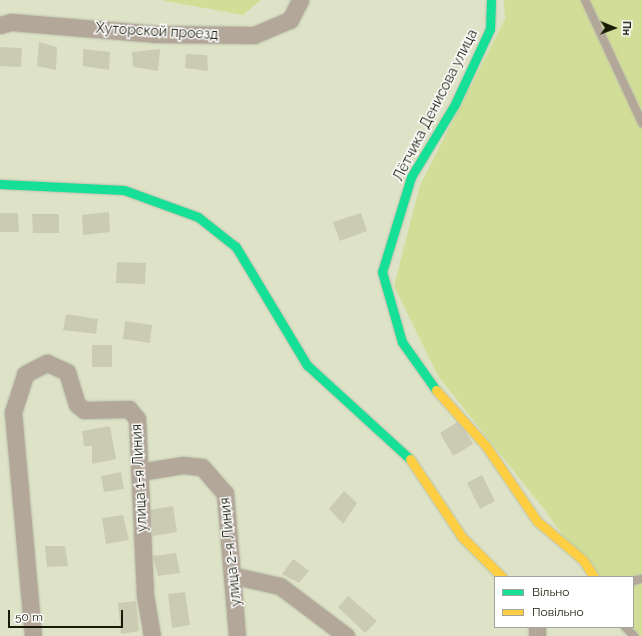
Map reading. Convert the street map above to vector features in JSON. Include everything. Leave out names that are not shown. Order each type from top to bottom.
[{"type":"street","name":"Хуторской проезд","points":[[0,25],[11,22],[157,34],[254,35],[290,20],[300,0]]},
{"type":"street","name":"Лётчика Денисова улица","points":[[491,0],[490,29],[455,104],[411,176],[382,272],[402,342],[447,405],[486,446],[537,521],[583,560],[593,576]]},
{"type":"street","points":[[0,184],[35,182],[124,190],[198,217],[236,247],[307,365],[404,450],[462,536],[501,576]]},
{"type":"street","name":"улица 1-я Линия","points":[[33,636],[13,412],[25,374],[47,363],[67,372],[77,404],[84,410],[129,409],[137,419],[146,595],[152,636]]},
{"type":"street","name":"улица 2-я Линия","points":[[140,472],[183,465],[202,467],[225,493],[235,576],[237,636]]},
{"type":"street","points":[[235,576],[280,586],[346,636]]},
{"type":"lane","points":[[585,0],[642,123]]},
{"type":"lane","points":[[626,628],[634,636]]},
{"type":"green space","points":[[160,0],[261,0],[243,15]]},
{"type":"green space","points":[[504,0],[642,0],[642,636],[634,636],[628,628],[634,628],[634,576],[591,576],[547,513],[438,376],[394,286],[420,185],[505,19]]},
{"type":"building","points":[[39,42],[57,47],[56,70],[37,66]]},
{"type":"building","points":[[0,47],[22,48],[21,67],[0,66]]},
{"type":"building","points":[[83,49],[110,52],[109,70],[83,66]]},
{"type":"building","points":[[160,49],[158,71],[133,67],[132,52]]},
{"type":"building","points":[[186,54],[207,55],[208,71],[185,68]]},
{"type":"building","points":[[109,212],[110,232],[83,235],[82,215]]},
{"type":"building","points":[[0,213],[18,213],[19,232],[0,232]]},
{"type":"building","points":[[361,213],[367,231],[340,241],[333,222]]},
{"type":"building","points":[[32,214],[59,214],[59,233],[33,233]]},
{"type":"building","points":[[117,262],[146,263],[145,284],[116,283]]},
{"type":"building","points":[[66,314],[98,319],[96,334],[63,330]]},
{"type":"building","points":[[125,321],[152,325],[150,343],[123,339]]},
{"type":"building","points":[[92,345],[112,345],[112,367],[92,367]]},
{"type":"building","points":[[459,421],[473,444],[453,456],[440,433]]},
{"type":"building","points":[[110,426],[116,459],[92,464],[92,446],[84,446],[82,431]]},
{"type":"building","points":[[121,472],[124,489],[104,492],[101,476]]},
{"type":"building","points":[[482,475],[495,501],[480,509],[467,483]]},
{"type":"building","points":[[344,491],[357,503],[343,524],[329,509]]},
{"type":"building","points":[[173,506],[177,532],[153,536],[149,510]]},
{"type":"building","points":[[123,515],[129,540],[106,544],[102,518]]},
{"type":"building","points":[[45,546],[65,546],[68,566],[47,567]]},
{"type":"building","points":[[176,553],[180,573],[158,576],[153,556]]},
{"type":"building","points":[[293,559],[309,571],[299,583],[282,574]]},
{"type":"building","points":[[185,592],[190,625],[172,628],[168,594]]},
{"type":"building","points":[[348,596],[377,621],[365,633],[338,607]]},
{"type":"building","points":[[136,601],[139,631],[121,634],[118,603]]},
{"type":"traffic: fast","points":[[436,390],[402,342],[382,272],[411,177],[455,104],[490,29],[491,0]]},
{"type":"traffic: fast","points":[[0,184],[124,190],[198,217],[236,247],[307,365],[410,459]]},
{"type":"traffic: slow","points":[[436,390],[486,446],[537,521],[583,560],[593,576]]},
{"type":"traffic: slow","points":[[410,459],[462,537],[501,576]]}]
